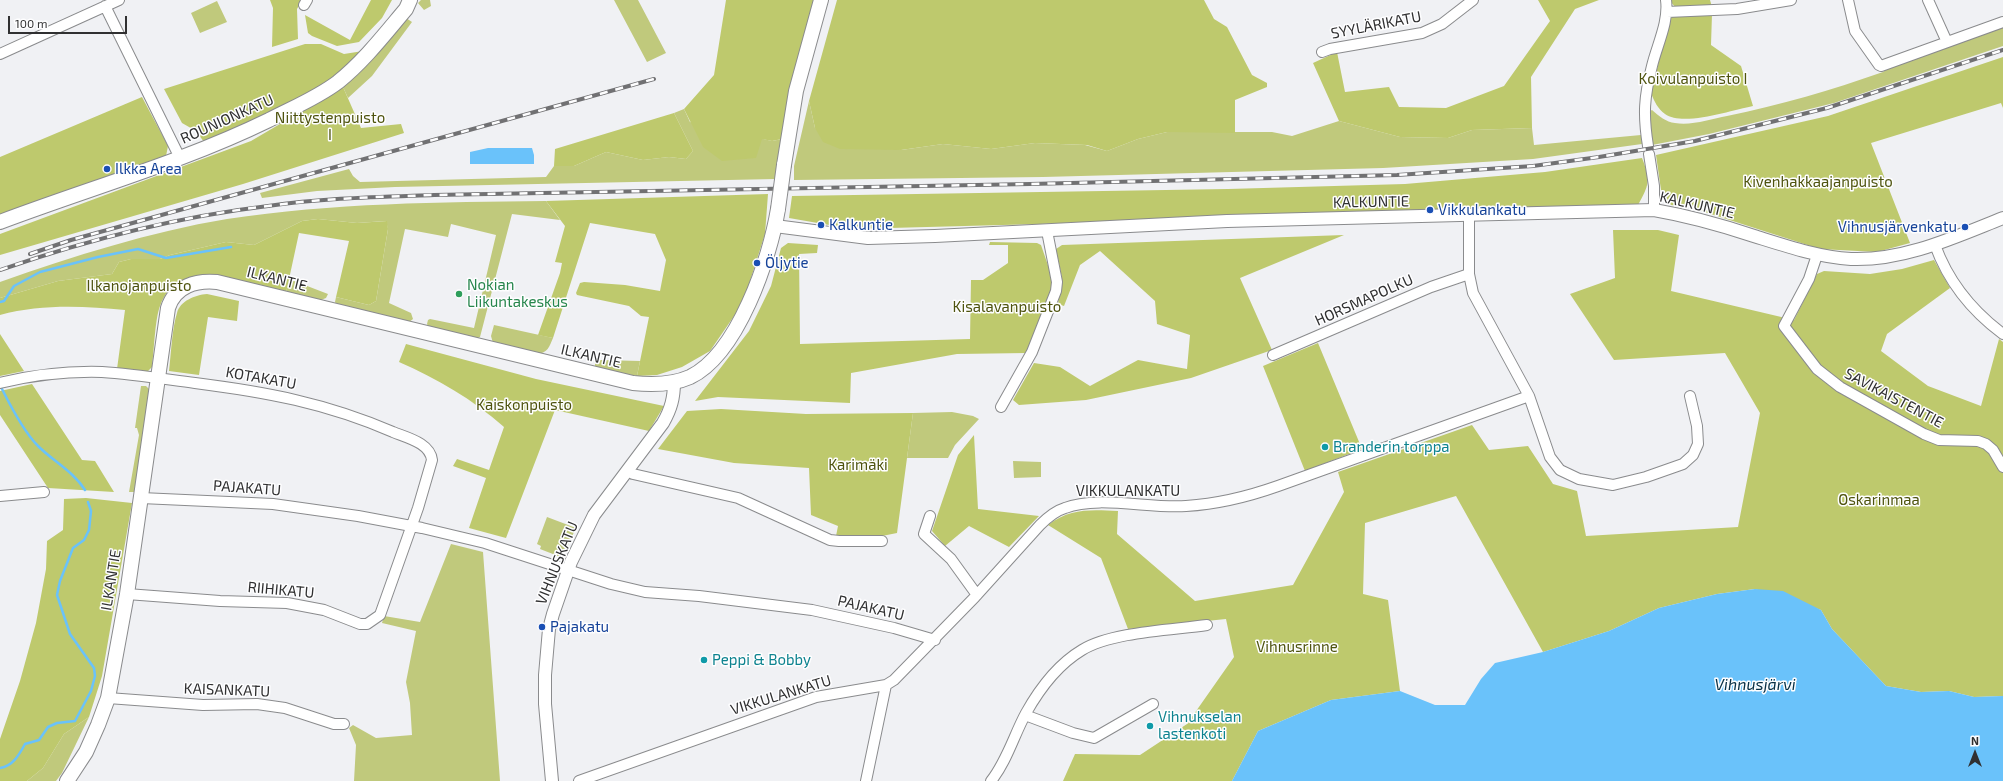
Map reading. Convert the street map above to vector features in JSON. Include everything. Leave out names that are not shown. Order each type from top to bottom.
[{"type":"main road","name":"ROUNIONKATU","points":[[0,222],[180,158],[244,132],[313,98],[337,82],[365,58],[406,9],[410,0]]},
{"type":"main road","points":[[775,226],[796,91],[821,0]]},
{"type":"main road","name":"ILKANTIE","points":[[67,781],[86,752],[108,698],[127,594],[157,378],[170,301],[186,286],[193,282],[217,282],[633,383],[656,385],[674,382],[690,377],[705,366],[733,333],[758,284],[775,226]]},
{"type":"street","points":[[0,54],[119,0]]},
{"type":"street","name":"SYYLÄRIKATU","points":[[1322,52],[1330,49],[1422,33],[1442,24],[1473,0]]},
{"type":"street","points":[[1654,210],[1654,186],[1643,111],[1652,66],[1667,12],[1666,0]]},
{"type":"street","points":[[1667,12],[1737,9],[1791,0]]},
{"type":"street","points":[[1848,0],[1855,31],[1878,65],[2003,22]]},
{"type":"street","points":[[1928,0],[1947,42]]},
{"type":"street","points":[[105,6],[180,158]]},
{"type":"street","name":"KALKUNTIE","points":[[775,226],[868,238],[1047,231],[1227,221],[1469,216],[1654,210],[1718,224],[1817,255],[1851,259],[1873,258],[1935,245],[2003,218]]},
{"type":"street","points":[[1469,216],[1469,274],[1473,293],[1529,396],[1550,457],[1560,470],[1579,479],[1613,485],[1646,477],[1683,464],[1693,455],[1698,444],[1698,426],[1690,396]]},
{"type":"street","points":[[1001,407],[1032,352],[1050,310],[1056,291],[1057,282],[1047,231]]},
{"type":"street","points":[[1935,245],[1946,270],[1972,308],[2003,334]]},
{"type":"street","name":"SAVIKAISTENTIE","points":[[1817,255],[1809,279],[1784,326],[1817,369],[1840,387],[1924,434],[1939,440],[1978,441],[1986,444],[1992,450],[2003,467]]},
{"type":"street","name":"HORSMAPOLKU","points":[[1273,355],[1431,287],[1469,274]]},
{"type":"street","name":"KOTAKATU","points":[[0,383],[33,376],[71,372],[102,372],[157,378],[260,392],[316,404],[375,424],[427,448],[431,453],[432,460],[411,526]]},
{"type":"street","name":"VIHNUSKATU","points":[[552,781],[545,704],[546,659],[549,629],[569,570],[594,515],[669,412],[673,400],[674,382]]},
{"type":"street","name":"VIKKULANKATU","points":[[579,781],[816,697],[886,685],[894,680],[935,640],[1040,525],[1049,517],[1065,507],[1094,504],[1185,506],[1238,499],[1529,396]]},
{"type":"street","points":[[628,470],[633,474],[738,498],[830,540],[882,541]]},
{"type":"street","points":[[0,496],[44,492]]},
{"type":"street","name":"PAJAKATU","points":[[141,498],[274,504],[327,511],[411,526],[484,543],[611,584],[645,592],[698,596],[812,610],[894,628],[935,640]]},
{"type":"street","points":[[930,516],[924,534],[951,559],[977,595]]},
{"type":"street","name":"RIIHIKATU","points":[[127,594],[220,601],[287,602],[324,610],[360,624],[367,624],[380,615],[411,526]]},
{"type":"street","points":[[992,781],[999,771],[1025,715],[1039,691],[1056,670],[1082,649],[1118,636],[1207,625]]},
{"type":"street","points":[[866,781],[886,685]]},
{"type":"street","name":"KAISANKATU","points":[[108,698],[202,705],[257,704],[285,708],[334,724],[344,724]]},
{"type":"street","points":[[1025,715],[1094,738],[1153,704]]},
{"type":"green space","points":[[270,0],[302,0],[297,9],[298,39],[272,47],[273,8]]},
{"type":"green space","points":[[371,0],[392,0],[382,18],[359,42],[337,46],[308,33],[305,15],[350,40]]},
{"type":"green space","points":[[421,0],[430,0],[431,6],[424,10],[418,3]]},
{"type":"green space","points":[[614,0],[638,0],[666,53],[647,62]]},
{"type":"green space","points":[[726,0],[816,0],[782,139],[772,141],[762,139],[756,158],[722,161],[703,147],[684,109],[714,75]]},
{"type":"green space","points":[[837,0],[1204,0],[1214,19],[1227,27],[1252,75],[1267,83],[1267,87],[1235,100],[1235,133],[1167,132],[1138,139],[1107,151],[1087,145],[1035,143],[991,149],[943,144],[901,150],[840,149],[823,142],[815,128],[809,101]]},
{"type":"green space","points":[[1538,0],[1599,0],[1575,9],[1531,77],[1532,128],[1472,130],[1448,138],[1400,137],[1339,121],[1313,63],[1337,52],[1345,92],[1389,87],[1399,107],[1446,108],[1504,86],[1550,21]]},
{"type":"green space","points":[[1669,0],[1710,0],[1712,7],[1676,8]]},
{"type":"green space","points":[[217,1],[227,22],[200,33],[191,13]]},
{"type":"green space","name":"Koivulanpuisto I","points":[[1712,14],[1711,45],[1741,66],[1753,106],[1721,114],[1695,118],[1673,118],[1660,110],[1651,93],[1669,21],[1672,17]]},
{"type":"green space","points":[[406,18],[412,22],[372,76],[348,98],[343,87],[367,65]]},
{"type":"green space","points":[[2003,24],[2003,46],[1834,103],[1709,134],[1652,145],[1649,122],[1650,111],[1652,110],[1669,121],[1688,124],[1767,107],[1845,85],[1883,72],[1894,64]]},
{"type":"green space","points":[[305,44],[321,44],[344,54],[363,51],[340,73],[296,104],[204,142],[196,131],[182,123],[164,89]]},
{"type":"green space","name":"Kivenhakkaajanpuisto","points":[[2003,57],[2003,108],[2001,103],[1871,143],[1910,243],[1877,252],[1820,249],[1689,207],[1671,205],[1661,190],[1656,155],[1828,116]]},
{"type":"green space","name":"Niittystenpuisto I","points":[[343,87],[361,128],[401,124],[404,133],[243,184],[0,255],[0,234],[251,141]]},
{"type":"green space","points":[[142,97],[168,146],[166,156],[0,215],[0,157]]},
{"type":"green space","points":[[809,101],[815,128],[901,150],[943,144],[991,149],[1035,143],[1085,145],[1107,151],[1138,139],[1167,132],[1272,132],[1292,136],[1339,121],[1400,137],[1448,138],[1472,130],[1532,128],[1534,145],[1641,135],[1642,144],[1533,159],[1383,168],[1043,177],[794,180],[794,166]]},
{"type":"green space","points":[[684,109],[690,122],[772,141],[782,139],[776,179],[395,187],[317,191],[262,198],[260,193],[349,169],[353,176],[360,182],[546,177],[554,166],[574,166],[606,152],[643,160],[669,157],[686,159],[693,151],[674,113]]},
{"type":"green space","points":[[674,113],[693,151],[686,159],[669,157],[643,160],[606,152],[574,166],[554,166],[555,149]]},
{"type":"green space","points":[[1642,158],[1647,172],[1648,183],[1638,205],[1224,216],[1040,224],[852,229],[789,218],[792,196],[1228,189],[1405,184],[1545,172]]},
{"type":"green space","points":[[768,194],[765,234],[743,303],[710,351],[682,367],[657,375],[637,376],[649,317],[641,316],[629,306],[577,295],[576,293],[580,283],[584,282],[625,285],[660,291],[666,260],[655,234],[590,223],[553,338],[538,335],[560,273],[562,263],[555,262],[565,226],[546,201]]},
{"type":"green space","points":[[546,201],[560,220],[512,214],[480,337],[476,339],[429,328],[427,324],[428,320],[430,319],[474,328],[496,235],[451,224],[448,237],[405,229],[389,303],[411,313],[413,319],[408,323],[337,306],[335,302],[336,297],[369,305],[376,301],[388,229],[386,221],[357,223],[318,219],[302,221],[254,245],[226,242],[170,255],[160,259],[131,259],[119,262],[112,274],[58,281],[0,298],[0,282],[112,246],[198,224],[267,214],[386,204]]},
{"type":"green space","name":"Ilkanojanpuisto","points":[[318,219],[357,223],[387,221],[388,229],[376,301],[369,305],[336,297],[349,241],[299,233],[286,293],[253,283],[216,276],[198,276],[182,280],[169,290],[158,312],[152,367],[146,373],[117,369],[125,310],[62,307],[15,311],[0,315],[0,298],[58,281],[112,274],[119,262],[131,259],[160,259],[170,255],[226,242],[254,245],[302,221]]},
{"type":"green space","name":"Oskarinmaa","points":[[1613,230],[1658,230],[1679,235],[1671,291],[1794,320],[1817,274],[1824,271],[1870,274],[1902,269],[1934,260],[1950,288],[1887,334],[1881,351],[1928,386],[1981,406],[1999,339],[2003,342],[2003,696],[1974,697],[1949,691],[1921,692],[1886,686],[1832,629],[1821,610],[1755,589],[1717,594],[1659,608],[1609,631],[1543,652],[1456,496],[1365,523],[1363,594],[1388,600],[1400,691],[1331,700],[1258,731],[1232,781],[1063,781],[1075,754],[1140,755],[1187,724],[1234,657],[1226,619],[1128,629],[1101,558],[1048,525],[1056,519],[1081,511],[1118,511],[1117,534],[1195,601],[1293,585],[1344,492],[1338,472],[1472,425],[1489,450],[1528,446],[1553,484],[1577,491],[1586,536],[1738,527],[1760,413],[1725,353],[1614,360],[1570,294],[1615,278]]},
{"type":"green space","points":[[1344,235],[1240,278],[1272,350],[1191,378],[1086,400],[1019,405],[1013,400],[1034,363],[1060,367],[1090,386],[1138,360],[1187,369],[1190,335],[1157,324],[1155,301],[1100,251],[1080,265],[1064,306],[1058,304],[1062,278],[1056,249],[1062,245]]},
{"type":"green space","name":"Kisalavanpuisto","points":[[990,242],[1037,243],[1041,245],[1053,280],[1050,298],[1027,353],[957,354],[851,373],[850,403],[718,397],[695,401],[749,331],[771,286],[781,248],[788,243],[818,245],[817,253],[799,254],[800,344],[970,339],[971,280],[983,280],[1008,263],[1008,245],[989,245]]},
{"type":"green space","points":[[289,279],[328,294],[326,298],[321,300],[286,293]]},
{"type":"green space","points":[[207,294],[239,301],[237,321],[208,317],[199,375],[169,371],[175,319],[179,309],[181,305],[189,299]]},
{"type":"green space","points":[[494,325],[553,338],[546,351],[537,354],[493,343],[491,336]]},
{"type":"green space","points":[[0,334],[24,371],[0,376]]},
{"type":"green space","points":[[1318,343],[1362,449],[1305,471],[1263,366]]},
{"type":"green space","name":"Kaiskonpuisto","points":[[406,344],[536,379],[664,406],[649,431],[555,410],[506,538],[469,528],[486,478],[453,466],[457,459],[489,470],[504,427],[480,407],[454,390],[399,362]]},
{"type":"green space","points":[[601,360],[640,361],[637,376],[595,368],[595,362]]},
{"type":"green space","points":[[32,384],[82,460],[95,461],[114,492],[48,488],[0,415],[0,391]]},
{"type":"green space","points":[[141,386],[146,386],[150,390],[134,492],[129,492],[139,435],[137,428],[135,428]]},
{"type":"green space","name":"Karimäki","points":[[721,409],[806,414],[913,413],[897,533],[877,537],[836,536],[838,526],[811,515],[809,468],[734,463],[658,449],[687,411]]},
{"type":"green space","points":[[952,412],[973,416],[979,419],[955,445],[948,458],[907,458],[913,413]]},
{"type":"green space","points":[[974,435],[978,509],[1039,516],[1009,547],[969,526],[945,546],[932,531],[958,455]]},
{"type":"green space","points":[[1013,461],[1041,462],[1041,477],[1014,478]]},
{"type":"green space","points":[[86,498],[132,503],[102,676],[89,717],[64,734],[43,768],[27,781],[0,781],[0,739],[20,681],[36,623],[46,569],[47,541],[63,530],[64,499]]},
{"type":"green space","points":[[547,517],[576,528],[564,553],[558,556],[540,549],[541,546],[537,544]]},
{"type":"green space","points":[[451,544],[483,552],[500,781],[354,781],[356,745],[349,728],[353,725],[376,738],[412,735],[410,703],[406,682],[416,631],[382,623],[384,616],[420,622]]},
{"type":"green space","points":[[89,717],[62,773],[56,781],[27,781],[43,768],[64,734]]},
{"type":"water","points":[[488,148],[532,148],[534,164],[470,164],[470,152]]},
{"type":"water","name":"Vihnusjärvi","points":[[1755,589],[1783,591],[1821,610],[1832,629],[1886,686],[1921,692],[1949,691],[1974,697],[2003,696],[2003,781],[1232,781],[1258,731],[1331,700],[1400,691],[1435,705],[1465,705],[1481,679],[1495,663],[1543,652],[1609,631],[1659,608],[1717,594]]},
{"type":"waterway","points":[[0,302],[4,301],[14,286],[40,272],[98,257],[138,249],[166,258],[231,247]]},
{"type":"waterway","points":[[2,389],[18,419],[33,441],[75,478],[85,490]]},
{"type":"waterway","points":[[0,768],[9,765],[18,756],[25,744],[39,740],[48,727],[57,723],[75,721],[91,691],[95,676],[94,668],[70,634],[57,595],[60,581],[73,548],[84,540],[89,530],[91,511],[88,502]]},
{"type":"railway","points":[[0,270],[99,239],[200,216],[289,203],[372,197],[1397,175],[1533,166],[1695,141],[1827,108],[2003,50]]},
{"type":"railway","points":[[30,254],[71,240],[654,79]]},
{"type":"place","name":"Ilkka Area","points":[[107,169]]},
{"type":"place","name":"Vikkulankatu","points":[[1430,210]]},
{"type":"place","name":"Kalkuntie","points":[[821,225]]},
{"type":"place","name":"Vihnusjärvenkatu","points":[[1965,227]]},
{"type":"place","name":"Öljytie","points":[[757,263]]},
{"type":"place","name":"Nokian Liikuntakeskus","points":[[459,294]]},
{"type":"place","name":"Branderin torppa","points":[[1325,447]]},
{"type":"place","name":"Pajakatu","points":[[542,627]]},
{"type":"place","name":"Peppi & Bobby","points":[[704,660]]},
{"type":"place","name":"Vihnukselan lastenkoti","points":[[1150,726]]},
{"type":"park label","name":"Vihnusrinne","points":[[1297,647]]}]
